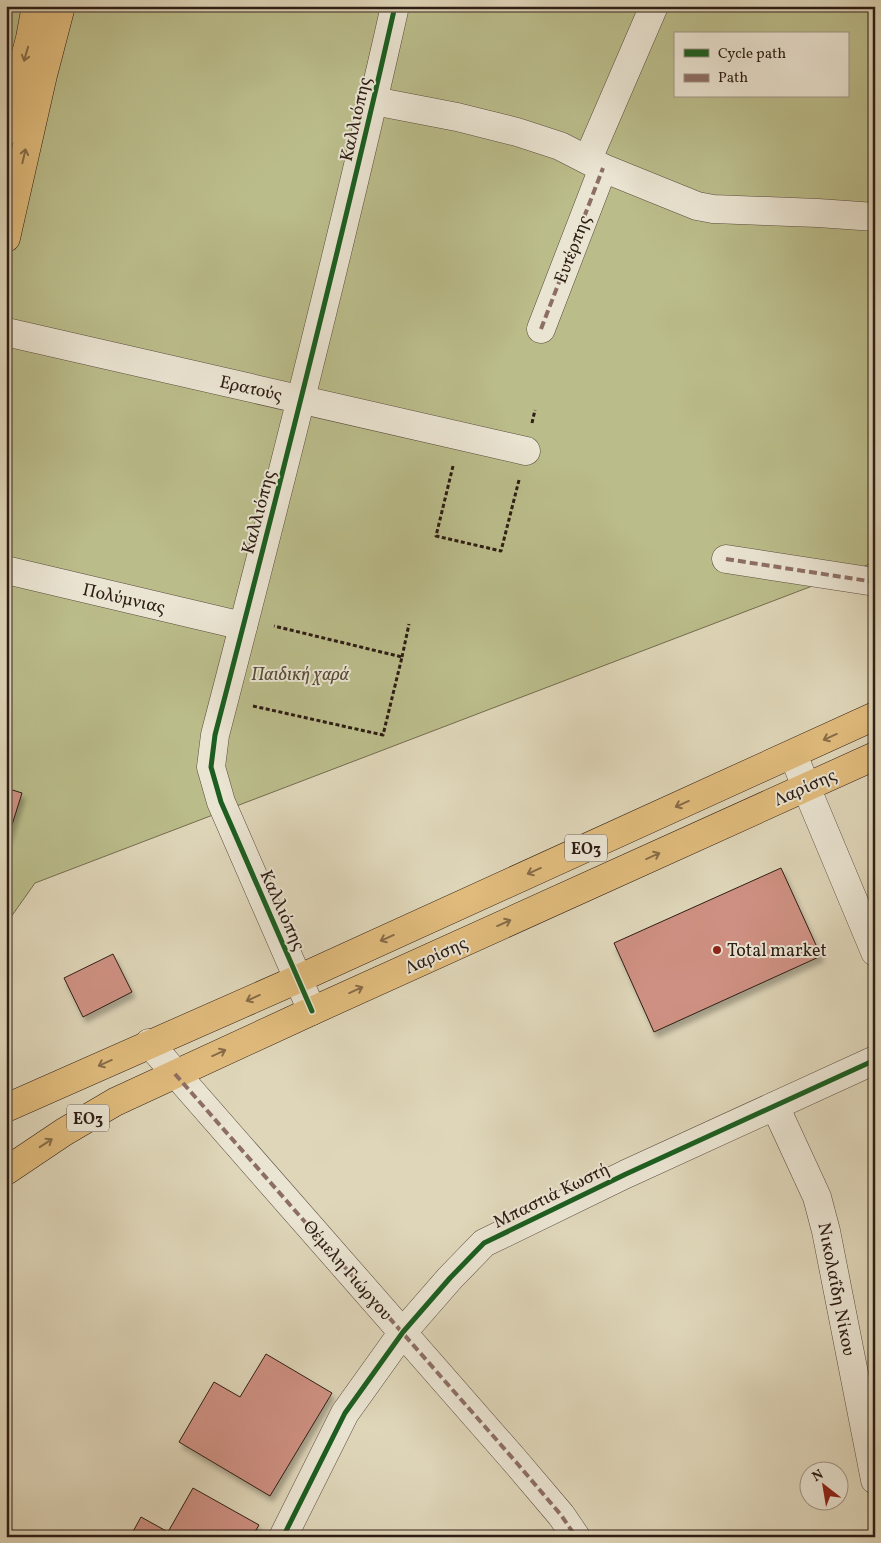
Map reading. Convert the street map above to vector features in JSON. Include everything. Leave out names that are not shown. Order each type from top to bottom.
[{"type":"main road","points":[[6,131],[30,38],[36,6]]},
{"type":"main road","points":[[6,238],[43,75],[61,6]]},
{"type":"main road","name":"Λαρίσης","points":[[6,1108],[149,1043],[298,979],[875,716]]},
{"type":"main road","name":"Λαρίσης","points":[[6,1171],[64,1132],[107,1107],[175,1074],[312,1010],[875,756]]},
{"type":"street","name":"Καλλιόπης","points":[[312,1010],[221,802],[211,767],[215,734],[301,400],[374,101],[395,6]]},
{"type":"street","name":"Ευτέρπης","points":[[542,329],[595,164],[654,6]]},
{"type":"street","points":[[374,101],[457,117],[516,132],[560,146],[595,164],[697,206],[713,209],[875,217]]},
{"type":"street","name":"Ερατούς","points":[[6,332],[526,451]]},
{"type":"street","points":[[726,559],[875,582]]},
{"type":"street","name":"Πολύμνιας","points":[[6,570],[244,622]]},
{"type":"street","points":[[793,754],[875,952]]},
{"type":"street","name":"Θέμελη Γιώργου","points":[[149,1043],[516,1462],[561,1515],[576,1537]]},
{"type":"street","name":"Μπαστιά Κωστή","points":[[282,1537],[345,1413],[403,1332],[450,1278],[484,1243],[875,1060]]},
{"type":"street","name":"Νικολαΐδη Νίκου","points":[[775,1106],[817,1197],[826,1231],[875,1480]]},
{"type":"path","points":[[460,436],[436,536],[501,552],[536,410]]},
{"type":"path","points":[[244,622],[402,657]]},
{"type":"path","points":[[224,700],[383,735],[409,624]]},
{"type":"green space","name":"Παιδική χαρά","points":[[6,6],[875,6],[875,562],[35,883],[6,924]]},
{"type":"building","points":[[6,788],[22,793],[6,844]]},
{"type":"building","name":"Total market","points":[[781,868],[821,956],[654,1032],[614,943]]},
{"type":"building","points":[[113,954],[132,992],[83,1017],[64,978]]},
{"type":"building","points":[[266,1354],[332,1393],[270,1496],[179,1442],[214,1382],[240,1397]]},
{"type":"building","points":[[193,1488],[259,1525],[252,1537],[130,1537],[141,1517],[168,1532]]},
{"type":"marked path","points":[[541,329],[603,168]]},
{"type":"marked path","points":[[726,559],[875,582]]},
{"type":"marked path","points":[[175,1074],[516,1462],[561,1515],[576,1537]]},
{"type":"cycle path","points":[[312,1011],[221,802],[211,767],[215,735],[353,189],[395,6]]},
{"type":"cycle path","points":[[283,1537],[345,1413],[403,1332],[450,1278],[484,1243],[626,1174],[875,1060]]},
{"type":"place","name":"Total market","points":[[717,950]]}]
